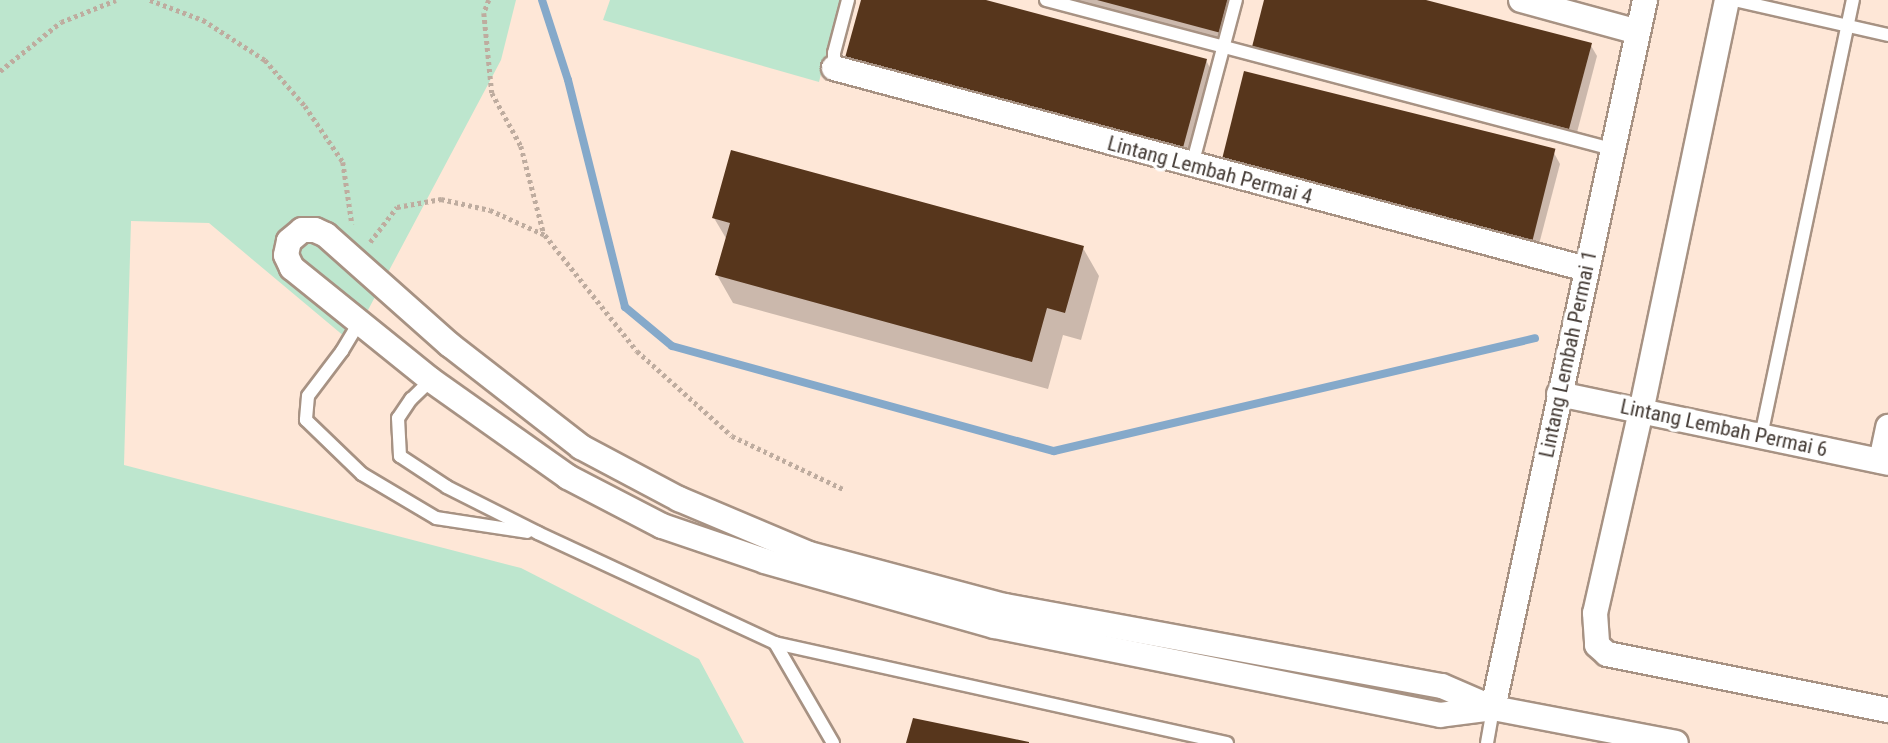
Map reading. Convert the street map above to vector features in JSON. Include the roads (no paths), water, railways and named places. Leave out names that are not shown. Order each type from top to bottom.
[{"type":"street","points":[[1521,0],[1638,32]]},
{"type":"street","name":"Lintang Lembah Permai 1","points":[[1493,708],[1644,0]]},
{"type":"street","points":[[1727,0],[1641,411],[1595,614],[1597,645],[1607,654],[1888,710]]},
{"type":"street","name":"Lintang Lembah Permai 4","points":[[834,68],[1586,270]]},
{"type":"street","points":[[1493,708],[1440,715],[993,626],[765,561],[662,526],[568,477],[431,380],[292,268],[286,255],[289,241],[302,230],[315,230],[357,260],[450,345],[581,446],[679,499],[809,554],[1005,606],[1442,686],[1493,708],[1676,743]]},
{"type":"street","name":"Lintang Lembah Permai 6","points":[[1559,394],[1884,462]]},
{"type":"street","points":[[1884,462],[1888,427]]},
{"type":"lane","points":[[834,68],[834,53],[848,0]]},
{"type":"lane","points":[[1046,0],[1612,149]]},
{"type":"lane","points":[[1192,165],[1236,0]]},
{"type":"lane","points":[[1734,0],[1888,35]]},
{"type":"lane","points":[[1760,436],[1853,0]]},
{"type":"lane","points":[[360,321],[342,351],[308,396],[306,420],[362,474],[436,518],[538,533]]},
{"type":"lane","points":[[431,380],[411,399],[398,418],[400,456],[447,487],[538,533],[775,643],[1227,743]]},
{"type":"lane","points":[[775,643],[833,743]]},
{"type":"lane","points":[[1487,743],[1493,708]]},
{"type":"waterway","points":[[542,0],[568,80],[625,307],[672,346],[1054,451],[1535,338]]}]
